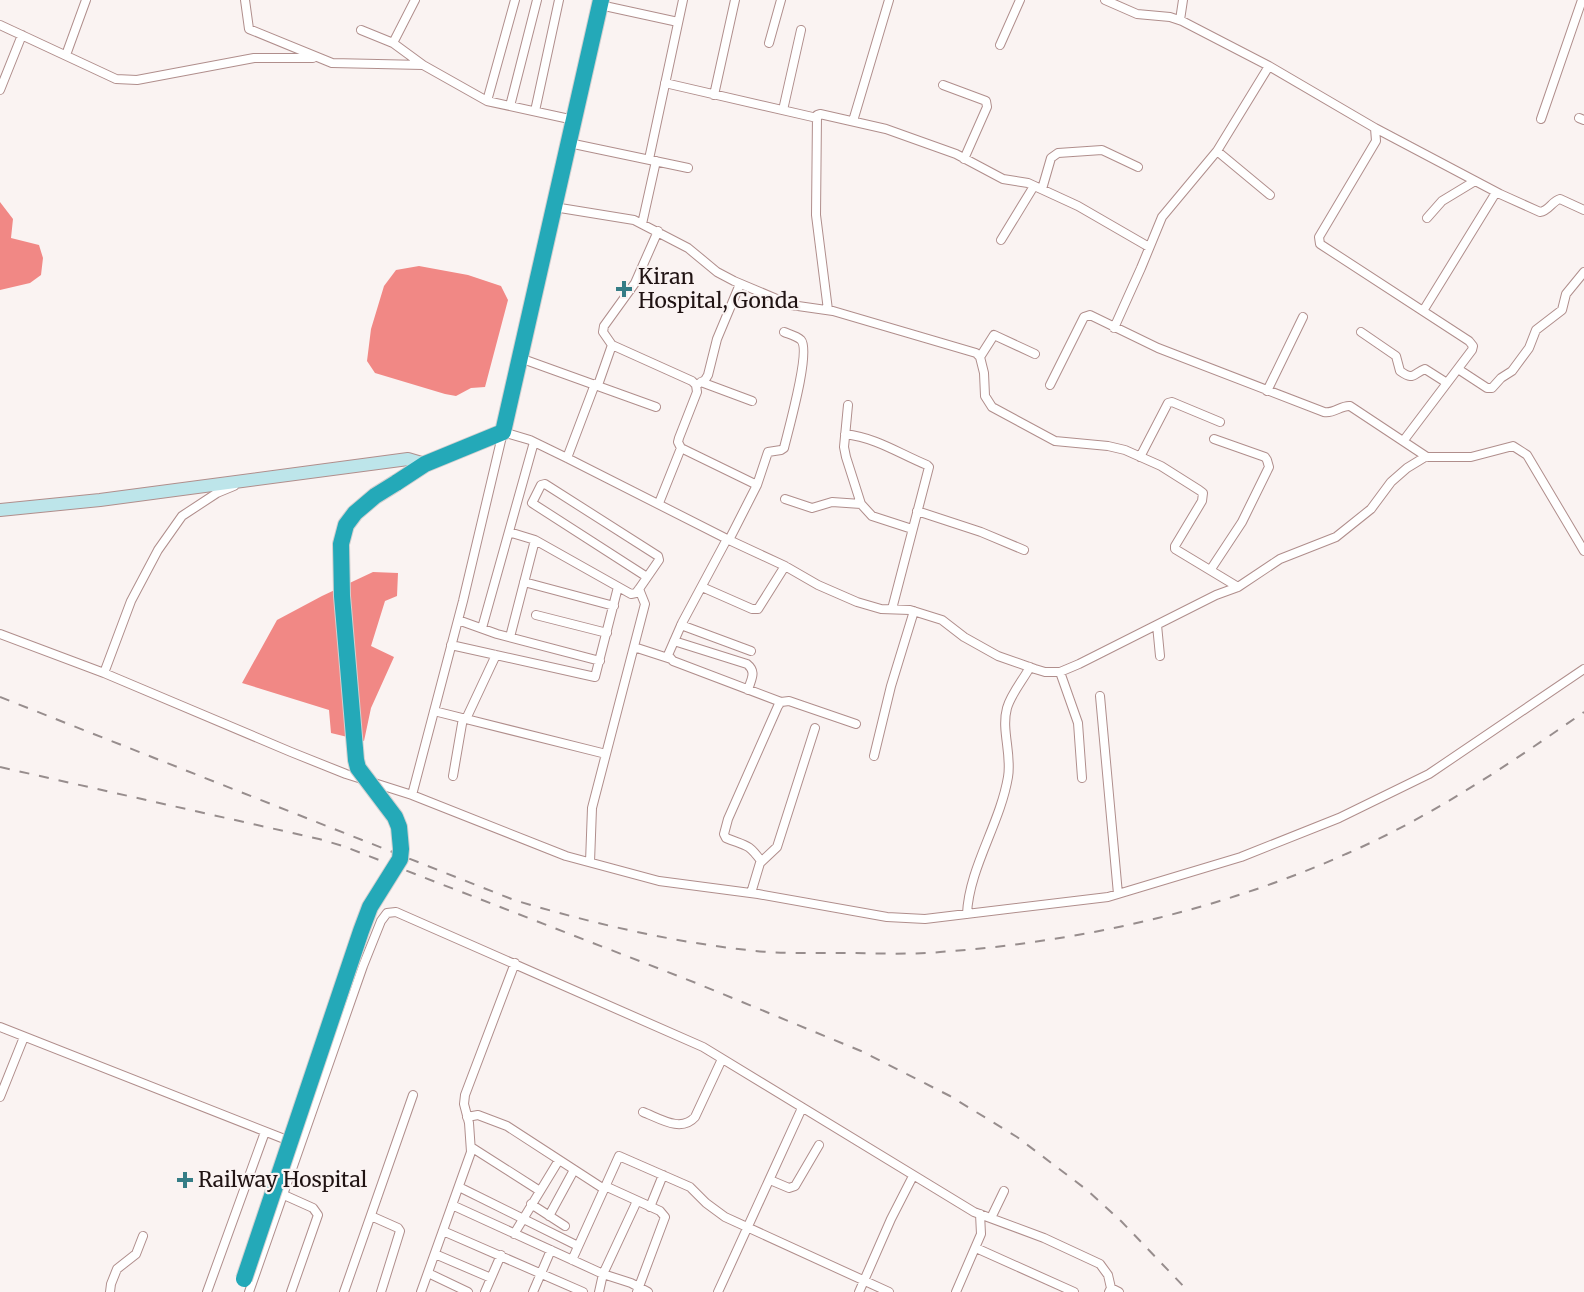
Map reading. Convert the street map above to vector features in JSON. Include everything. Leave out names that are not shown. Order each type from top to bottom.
[{"type":"highway","points":[[244,1288],[361,931],[370,907],[400,859],[399,827],[395,817],[358,768],[356,760],[342,596],[341,544],[346,525],[355,513],[375,496],[425,464],[503,432],[600,3]]},
{"type":"street","points":[[66,55],[86,0]]},
{"type":"street","points":[[245,0],[249,29],[332,63],[423,65]]},
{"type":"street","points":[[393,43],[415,0]]},
{"type":"street","points":[[487,101],[515,0]]},
{"type":"street","points":[[510,106],[537,0]]},
{"type":"street","points":[[535,111],[559,0]]},
{"type":"street","points":[[642,224],[665,82],[683,0]]},
{"type":"street","points":[[714,95],[735,0]]},
{"type":"street","points":[[769,43],[781,0]]},
{"type":"street","points":[[853,121],[889,0]]},
{"type":"street","points":[[1000,45],[1020,0]]},
{"type":"street","points":[[1105,0],[1137,14],[1180,20],[1269,66],[1375,128],[1500,194],[1540,212],[1545,211],[1560,199],[1584,210]]},
{"type":"street","points":[[1180,20],[1183,0]]},
{"type":"street","points":[[1541,119],[1582,0]]},
{"type":"street","points":[[600,3],[678,22]]},
{"type":"street","points":[[0,25],[116,79],[130,81],[263,57],[320,58]]},
{"type":"street","points":[[361,30],[393,43],[423,65],[487,101],[574,120]]},
{"type":"street","points":[[783,111],[801,30]]},
{"type":"street","points":[[0,90],[22,35]]},
{"type":"street","points":[[1114,328],[1162,216],[1217,151],[1269,66]]},
{"type":"street","points":[[665,82],[817,118]]},
{"type":"street","points":[[943,85],[986,100],[987,104],[964,159]]},
{"type":"street","points":[[828,310],[816,215],[817,118],[820,114],[886,129],[964,159],[1003,179],[1038,188],[1078,206],[1149,247]]},
{"type":"street","points":[[1375,128],[1376,141],[1318,242],[1323,248],[1472,343],[1472,350],[1404,441]]},
{"type":"street","points":[[569,143],[688,168]]},
{"type":"street","points":[[1001,240],[1038,188],[1051,158],[1058,153],[1098,149],[1107,151],[1138,167]]},
{"type":"street","points":[[1217,151],[1270,195]]},
{"type":"street","points":[[1426,218],[1442,201],[1475,181]]},
{"type":"street","points":[[1423,311],[1494,195],[1500,194]]},
{"type":"street","points":[[554,207],[634,220],[688,248],[717,272],[791,305],[828,310],[976,353],[980,357],[986,396],[992,407],[1055,441],[1108,446],[1140,457],[1161,466],[1203,493],[1202,501],[1175,549],[1238,587]]},
{"type":"street","points":[[658,231],[635,283],[604,326],[603,332],[612,345],[699,384],[752,401]]},
{"type":"street","points":[[1458,369],[1487,388],[1494,386],[1512,371],[1527,352],[1536,330],[1562,310],[1566,294],[1584,272]]},
{"type":"street","points":[[740,284],[717,339],[708,375],[699,384],[678,442],[681,448],[757,485]]},
{"type":"street","points":[[1050,385],[1084,317],[1090,315],[1158,348],[1326,413],[1350,406],[1427,457]]},
{"type":"street","points":[[1267,391],[1303,317]]},
{"type":"street","points":[[671,658],[669,652],[681,625],[757,485],[768,452],[784,448],[802,371],[802,341],[784,332]]},
{"type":"street","points":[[1361,332],[1396,356],[1400,371],[1408,377],[1425,369],[1447,383]]},
{"type":"street","points":[[980,357],[994,335],[1035,354]]},
{"type":"street","points":[[567,458],[612,345]]},
{"type":"street","points":[[520,358],[656,406]]},
{"type":"street","points":[[1140,457],[1168,403],[1172,402],[1220,422]]},
{"type":"street","points":[[848,405],[845,434],[846,457],[861,504],[872,516],[912,529]]},
{"type":"street","points":[[412,795],[458,620],[503,432],[534,442],[857,603],[881,609],[914,611],[942,620],[964,637],[990,651],[1046,672],[1060,672],[1216,595],[1238,587],[1280,559],[1336,537],[1371,509],[1392,482],[1407,468],[1427,457],[1471,457],[1513,446],[1527,455],[1584,551]]},
{"type":"street","points":[[845,434],[878,442],[929,467],[892,609]]},
{"type":"street","points":[[1211,569],[1242,522],[1269,468],[1265,457],[1214,440]]},
{"type":"street","points":[[482,628],[534,442]]},
{"type":"street","points":[[659,503],[681,448]]},
{"type":"street","points":[[0,510],[100,500],[408,459],[425,464]]},
{"type":"street","points":[[104,673],[131,601],[158,550],[182,516],[216,493],[248,480]]},
{"type":"street","points":[[509,532],[535,540],[633,594],[639,590],[659,560],[658,556],[545,484],[541,485],[532,503],[647,577]]},
{"type":"street","points":[[785,499],[812,508],[832,502],[861,504]]},
{"type":"street","points":[[917,511],[981,532],[1024,550]]},
{"type":"street","points":[[510,637],[535,540]]},
{"type":"street","points":[[702,587],[752,609],[758,609],[785,566]]},
{"type":"street","points":[[524,582],[614,606]]},
{"type":"street","points":[[451,645],[593,677],[597,674],[618,587]]},
{"type":"street","points":[[590,862],[591,816],[645,604],[639,590]]},
{"type":"street","points":[[874,756],[891,686],[914,611]]},
{"type":"street","points":[[536,615],[607,633]]},
{"type":"street","points":[[458,620],[510,637],[600,661]]},
{"type":"street","points":[[681,625],[751,651]]},
{"type":"street","points":[[1157,625],[1160,656]]},
{"type":"street","points":[[0,634],[104,673],[346,774],[412,795],[555,851],[590,862],[659,881],[751,893],[887,917],[925,919],[1059,904],[1118,894],[1240,857],[1340,818],[1430,774],[1584,669]]},
{"type":"street","points":[[674,641],[747,664],[753,673],[748,690]]},
{"type":"street","points":[[634,647],[671,658],[781,702],[789,701],[856,724]]},
{"type":"street","points":[[453,776],[465,718],[496,656]]},
{"type":"street","points":[[967,914],[971,883],[990,836],[1008,778],[1010,765],[1006,719],[1008,705],[1030,667]]},
{"type":"street","points":[[1060,672],[1078,723],[1082,778]]},
{"type":"street","points":[[1100,696],[1118,894]]},
{"type":"street","points":[[761,861],[752,849],[743,843],[726,838],[724,834],[728,819],[781,702]]},
{"type":"street","points":[[434,711],[606,754]]},
{"type":"street","points":[[751,893],[761,861],[777,847],[815,728]]},
{"type":"street","points":[[244,1288],[284,1195],[363,966],[381,921],[387,913],[396,912],[703,1047],[913,1176],[980,1214],[1044,1238],[1100,1264],[1113,1291]]},
{"type":"street","points":[[420,1292],[471,1148],[464,1104],[465,1095],[515,963]]},
{"type":"street","points":[[0,1027],[301,1146]]},
{"type":"street","points":[[0,1098],[24,1037]]},
{"type":"street","points":[[643,1112],[676,1125],[687,1124],[694,1117],[722,1059]]},
{"type":"street","points":[[344,1292],[413,1095]]},
{"type":"street","points":[[718,1292],[802,1108]]},
{"type":"street","points":[[467,1117],[478,1115],[507,1126],[605,1188],[660,1211],[665,1217],[638,1289]]},
{"type":"street","points":[[207,1292],[265,1132]]},
{"type":"street","points":[[770,1180],[789,1188],[795,1186],[819,1145]]},
{"type":"street","points":[[471,1148],[540,1191]]},
{"type":"street","points":[[572,1260],[619,1156],[690,1187],[725,1217],[889,1292]]},
{"type":"street","points":[[514,1234],[559,1160]]},
{"type":"street","points":[[549,1216],[574,1170]]},
{"type":"street","points":[[650,1207],[663,1174]]},
{"type":"street","points":[[859,1292],[913,1176]]},
{"type":"street","points":[[459,1187],[578,1246]]},
{"type":"street","points":[[992,1218],[1004,1191]]},
{"type":"street","points":[[284,1195],[313,1208],[318,1215],[291,1292]]},
{"type":"street","points":[[599,1292],[603,1274],[637,1201]]},
{"type":"street","points":[[531,1204],[565,1226]]},
{"type":"street","points":[[452,1205],[603,1274],[631,1283],[638,1289],[648,1292]]},
{"type":"street","points":[[956,1292],[981,1234],[980,1214]]},
{"type":"street","points":[[371,1216],[400,1231],[381,1292]]},
{"type":"street","points":[[443,1231],[583,1292]]},
{"type":"street","points":[[110,1292],[117,1269],[136,1254],[143,1236]]},
{"type":"street","points":[[976,1248],[1074,1292]]},
{"type":"street","points":[[533,1292],[551,1250]]},
{"type":"street","points":[[435,1254],[491,1278]]},
{"type":"street","points":[[485,1292],[501,1255]]},
{"type":"street","points":[[428,1273],[468,1292]]},
{"type":"shaded area","points":[[0,202],[13,219],[11,238],[39,245],[43,258],[41,275],[30,283],[0,290]]},
{"type":"shaded area","points":[[419,266],[468,275],[501,286],[508,300],[485,387],[471,388],[456,396],[445,394],[375,373],[367,361],[371,329],[384,286],[396,270]]},
{"type":"shaded area","points":[[373,572],[398,573],[397,596],[385,601],[371,646],[394,657],[371,708],[364,741],[331,733],[329,710],[242,683],[277,620]]},
{"type":"railway","points":[[0,697],[514,900],[600,924],[658,936],[747,950],[795,953],[940,952],[1044,940],[1147,921],[1248,892],[1346,854],[1408,824],[1468,789],[1584,712]]},
{"type":"railway","points":[[0,767],[343,846],[696,983],[861,1051],[950,1096],[1017,1137],[1087,1190],[1121,1221],[1189,1292]]},
{"type":"place","name":"Kiran Hospital, Gonda","points":[[624,289]]},
{"type":"place","name":"Railway Hospital","points":[[185,1180]]}]
